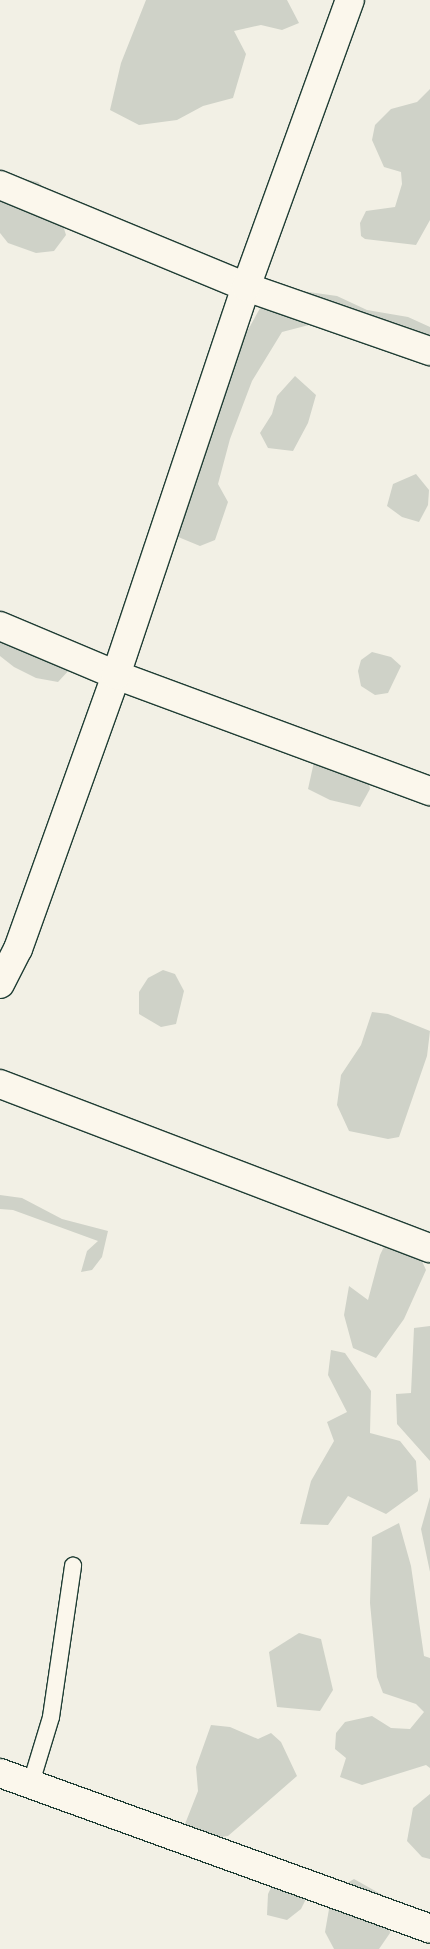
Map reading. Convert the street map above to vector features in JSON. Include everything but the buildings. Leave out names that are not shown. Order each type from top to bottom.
[{"type":"street","points":[[0,984],[18,949],[116,675],[246,287],[350,0]]},
{"type":"street","points":[[0,185],[246,287],[430,352]]},
{"type":"street","points":[[0,626],[116,675],[430,791]]},
{"type":"street","points":[[0,1084],[430,1248]]},
{"type":"street","points":[[0,1773],[430,1929]]},
{"type":"lane","points":[[31,1783],[52,1717],[73,1566]]},
{"type":"shaded area","points":[[146,0],[287,0],[299,23],[282,30],[261,25],[234,31],[246,54],[233,98],[203,106],[177,120],[139,125],[110,110],[121,63]]},
{"type":"shaded area","points":[[430,89],[430,220],[416,245],[365,239],[361,236],[360,223],[366,211],[395,207],[402,184],[401,172],[384,167],[372,140],[375,125],[391,109],[417,102]]},
{"type":"shaded area","points":[[10,176],[38,182],[55,199],[66,235],[54,251],[36,253],[8,243],[0,233],[0,183]]},
{"type":"shaded area","points":[[294,290],[337,296],[367,310],[408,317],[430,327],[430,347],[328,320],[282,332],[252,381],[230,439],[218,484],[228,502],[215,540],[200,546],[171,534],[239,346],[268,294]]},
{"type":"shaded area","points":[[295,376],[316,395],[308,423],[293,451],[268,448],[260,433],[272,414],[277,396]]},
{"type":"shaded area","points":[[416,474],[429,490],[428,505],[419,522],[402,517],[387,506],[393,484]]},
{"type":"shaded area","points":[[0,633],[71,668],[58,682],[36,678],[14,667],[0,656]]},
{"type":"shaded area","points":[[372,652],[391,657],[401,666],[388,693],[375,695],[361,686],[358,671],[361,660]]},
{"type":"shaded area","points":[[314,762],[366,766],[370,789],[360,807],[330,800],[308,789]]},
{"type":"shaded area","points":[[163,970],[175,974],[184,991],[176,1024],[161,1027],[139,1014],[139,992],[148,978]]},
{"type":"shaded area","points":[[372,1012],[388,1014],[430,1031],[427,1056],[399,1137],[388,1139],[349,1131],[337,1105],[341,1075],[361,1045]]},
{"type":"shaded area","points":[[0,1195],[22,1198],[62,1219],[108,1231],[102,1257],[92,1270],[81,1272],[87,1251],[98,1241],[13,1210],[0,1209]]},
{"type":"shaded area","points":[[393,1228],[410,1235],[426,1270],[404,1319],[376,1358],[353,1348],[344,1315],[349,1286],[368,1300],[380,1255]]},
{"type":"shaded area","points":[[430,1326],[430,1461],[397,1424],[396,1394],[411,1393],[414,1328]]},
{"type":"shaded area","points":[[331,1350],[345,1353],[371,1391],[370,1433],[400,1441],[416,1461],[418,1491],[386,1514],[348,1496],[328,1525],[300,1524],[311,1481],[334,1441],[327,1422],[347,1412],[328,1375]]},
{"type":"shaded area","points":[[430,1497],[430,1572],[421,1529]]},
{"type":"shaded area","points":[[399,1523],[411,1566],[424,1656],[430,1658],[430,1768],[426,1765],[362,1785],[340,1777],[346,1758],[335,1749],[336,1733],[345,1722],[372,1716],[391,1728],[410,1729],[424,1712],[416,1704],[383,1693],[377,1677],[370,1603],[372,1537]]},
{"type":"shaded area","points":[[299,1633],[321,1639],[333,1690],[320,1711],[277,1707],[269,1652]]},
{"type":"shaded area","points":[[211,1725],[230,1727],[258,1739],[271,1733],[281,1742],[297,1776],[228,1836],[208,1839],[185,1824],[198,1791],[196,1767]]},
{"type":"shaded area","points":[[430,1794],[430,1859],[422,1857],[407,1841],[413,1808]]},
{"type":"shaded area","points":[[279,1871],[306,1879],[305,1901],[301,1909],[287,1920],[267,1915],[268,1894]]},
{"type":"shaded area","points":[[354,1879],[386,1897],[390,1933],[379,1949],[334,1949],[325,1932],[332,1892]]}]
